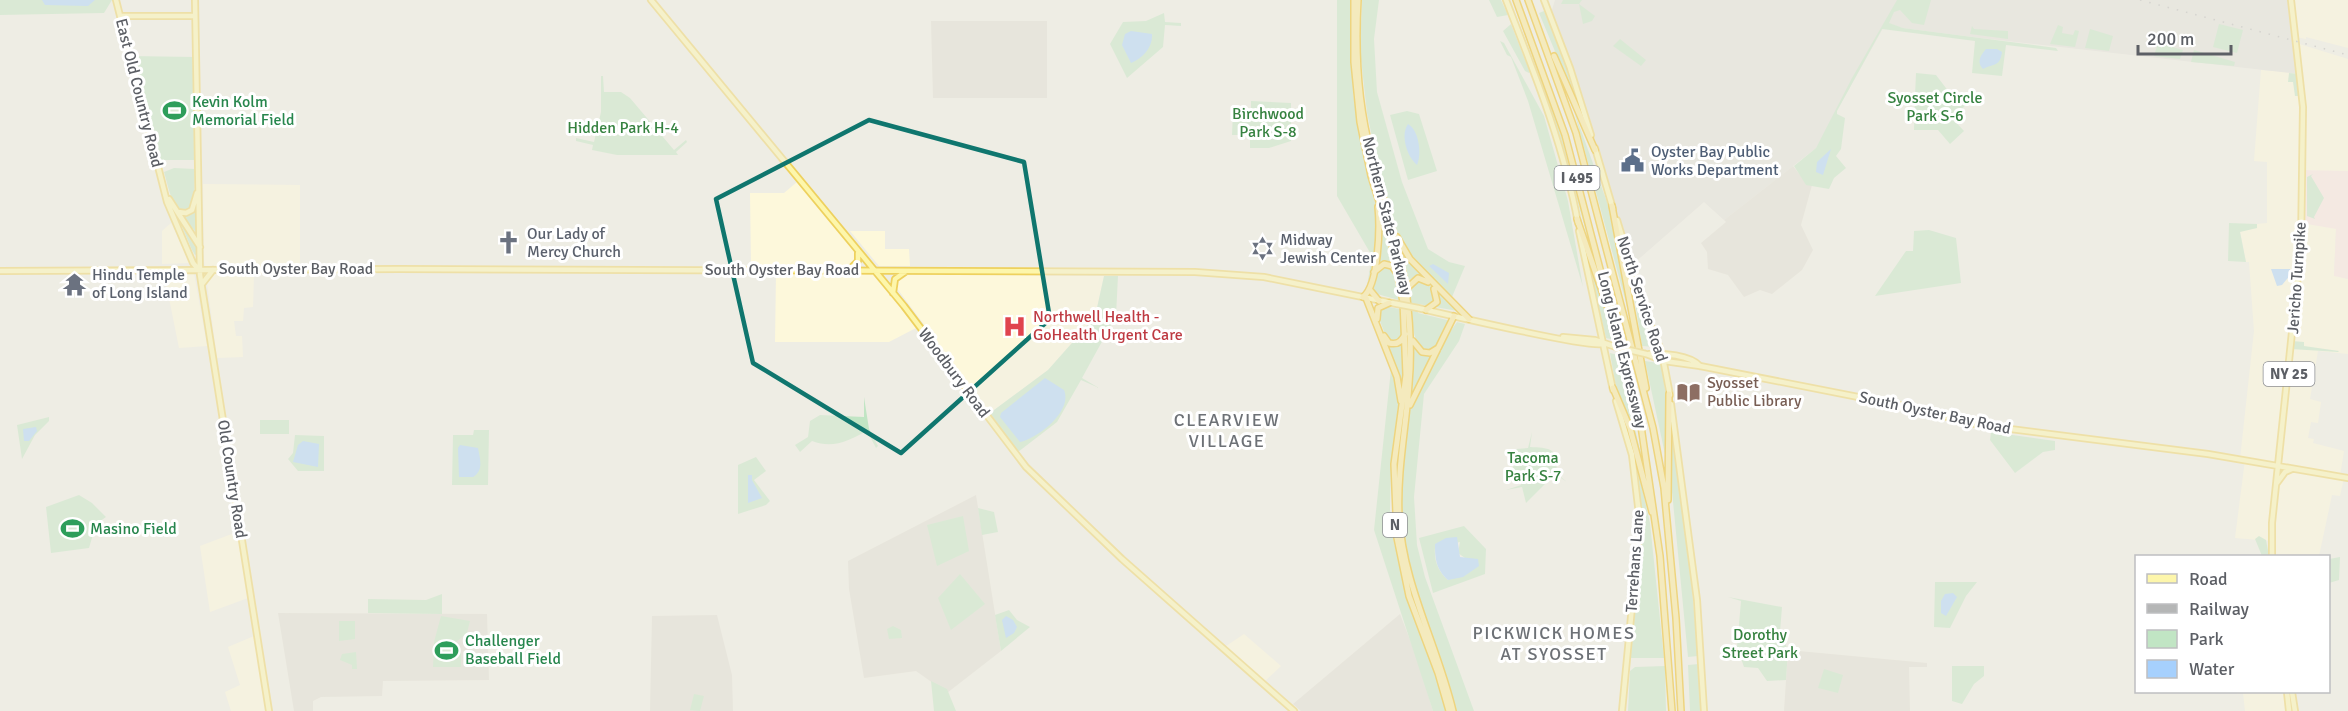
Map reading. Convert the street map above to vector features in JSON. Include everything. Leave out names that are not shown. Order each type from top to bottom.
[{"type":"highway","name":"Northern State Parkway","points":[[1356,0],[1356,98],[1378,198],[1391,240],[1400,281],[1405,333],[1403,418]]},
{"type":"highway","name":"Northern State Parkway","points":[[1356,0],[1361,99],[1371,153],[1393,228],[1406,289],[1409,321],[1410,372],[1394,465],[1397,538],[1409,596],[1451,711]]},
{"type":"highway","name":"Long Island Expressway","points":[[1516,0],[1565,135],[1620,335],[1647,456],[1660,556],[1672,711]]},
{"type":"highway","name":"Long Island Expressway","points":[[1529,2],[1576,133],[1646,399],[1664,488],[1671,556],[1681,711]]},
{"type":"highway","points":[[1541,34],[1550,48],[1595,150]]},
{"type":"highway","points":[[1378,198],[1380,233],[1370,290],[1364,297],[1399,383],[1403,418]]},
{"type":"highway","points":[[1612,206],[1646,381],[1646,399]]},
{"type":"highway","points":[[1577,219],[1613,325],[1620,335]]},
{"type":"highway","points":[[1393,228],[1410,259],[1469,319]]},
{"type":"highway","points":[[1373,273],[1379,265],[1388,264],[1395,270],[1400,281]]},
{"type":"highway","points":[[1406,289],[1412,281],[1420,278],[1434,289],[1437,302],[1426,310]]},
{"type":"highway","points":[[1370,290],[1379,301]]},
{"type":"highway","points":[[1389,303],[1380,307],[1376,312],[1384,338],[1389,343],[1397,344],[1405,333]]},
{"type":"highway","points":[[1403,418],[1454,316]]},
{"type":"highway","points":[[1409,321],[1414,344],[1419,351],[1430,353],[1441,344]]},
{"type":"highway","points":[[1613,388],[1635,445],[1660,556]]},
{"type":"highway","points":[[1670,394],[1667,460],[1671,556]]},
{"type":"main road","name":"East Old Country Road","points":[[116,0],[163,186],[190,256],[199,270]]},
{"type":"main road","points":[[176,210],[183,214],[194,209],[199,178],[195,0]]},
{"type":"main road","name":"Woodbury Road","points":[[651,0],[893,293],[1026,467],[1122,559],[1294,711]]},
{"type":"main road","name":"Terrehans Lane","points":[[1506,0],[1567,172],[1602,344],[1633,463],[1640,523],[1622,711]]},
{"type":"main road","name":"Jericho Turnpike","points":[[2272,555],[2276,485],[2301,246],[2304,107],[2291,0]]},
{"type":"main road","name":"North Service Road","points":[[1545,2],[1570,68],[1641,301],[1664,361],[1697,600],[1704,711]]},
{"type":"main road","points":[[120,16],[195,16]]},
{"type":"main road","name":"Old Country Road","points":[[199,178],[201,286],[269,711]]},
{"type":"main road","name":"East Old Country Road","points":[[163,186],[200,247]]},
{"type":"main road","points":[[849,270],[858,261],[858,250]]},
{"type":"main road","points":[[201,286],[207,274],[213,270]]},
{"type":"main road","name":"South Oyster Bay Road","points":[[0,271],[874,270],[1232,274],[1283,280],[1558,337],[1585,339],[1646,354],[1664,361],[1904,406],[1989,426],[2299,468],[2348,478]]},
{"type":"main road","points":[[893,293],[897,276],[908,271]]},
{"type":"main road","name":"South Oyster Bay Road","points":[[1646,354],[1662,353],[1695,361],[1700,366]]},
{"type":"main road","points":[[2276,485],[2285,472],[2299,468]]},
{"type":"main road","points":[[2287,693],[2289,711]]},
{"type":"main road","points":[[2292,693],[2295,711]]},
{"type":"highlighted area","points":[[869,120],[1024,162],[1050,319],[901,453],[753,363],[716,199]]},
{"type":"shaded area","points":[[1555,0],[2291,0],[2300,74],[1981,38],[1903,28],[1886,23],[1816,148],[1724,220],[1704,202],[1633,264],[1553,22],[1551,13]]},
{"type":"shaded area","points":[[2291,0],[2348,0],[2348,48],[2306,37],[2306,39],[2296,37]]},
{"type":"shaded area","points":[[931,21],[1047,21],[1047,98],[933,98]]},
{"type":"shaded area","points":[[2296,43],[2348,59],[2348,171],[2336,229],[2334,275],[2348,279],[2348,354],[2318,351],[2310,399],[2321,402],[2318,423],[2311,422],[2308,438],[2314,439],[2313,443],[2344,451],[2340,476],[2344,478],[2340,496],[2332,495],[2319,555],[2273,555],[2271,541],[2235,538],[2245,460],[2240,459],[2254,331],[2249,262],[2246,262],[2240,231],[2257,228],[2257,224],[2267,223],[2267,162],[2254,161],[2261,70],[2300,73]]},
{"type":"shaded area","points":[[1793,166],[1807,184],[1812,185],[1801,225],[1813,250],[1802,270],[1772,294],[1760,290],[1744,297],[1728,275],[1708,269],[1707,252],[1701,243],[1726,222],[1724,220]]},
{"type":"shaded area","points":[[2301,170],[2348,171],[2348,279],[2334,276],[2336,229],[2301,223]]},
{"type":"shaded area","points":[[797,182],[857,254],[858,259],[850,266],[751,265],[750,193],[784,193]]},
{"type":"shaded area","points":[[203,184],[300,185],[300,273],[254,274],[253,307],[244,308],[243,321],[234,321],[236,336],[242,336],[243,357],[217,358],[204,260]]},
{"type":"shaded area","points":[[171,223],[190,263],[162,264],[162,231]]},
{"type":"shaded area","points":[[850,231],[885,231],[885,249],[909,249],[910,266],[879,266]]},
{"type":"shaded area","points":[[164,273],[194,273],[207,346],[179,348]]},
{"type":"shaded area","points":[[776,274],[875,274],[916,328],[889,342],[775,342]]},
{"type":"shaded area","points":[[902,275],[1104,276],[1095,317],[1048,370],[990,413],[896,287],[896,279]]},
{"type":"shaded area","points":[[976,495],[1001,651],[947,693],[916,671],[864,678],[849,589],[848,561]]},
{"type":"shaded area","points":[[237,532],[248,598],[210,612],[200,546]]},
{"type":"shaded area","points":[[278,613],[487,614],[489,680],[383,681],[382,696],[321,697],[313,701],[313,711],[294,711]]},
{"type":"shaded area","points":[[1400,614],[1417,658],[1433,711],[1301,711],[1293,704]]},
{"type":"shaded area","points":[[717,615],[732,675],[733,711],[650,711],[652,616]]},
{"type":"shaded area","points":[[1244,634],[1281,666],[1263,683],[1223,648]]},
{"type":"shaded area","points":[[254,636],[266,711],[231,711],[225,692],[240,685],[228,647]]},
{"type":"shaded area","points":[[1788,650],[1927,663],[1927,667],[1909,667],[1910,711],[1784,711]]},
{"type":"shaded area","points":[[2243,693],[2285,693],[2287,711],[2245,711]]},
{"type":"green space","points":[[0,0],[112,0],[104,13],[0,15]]},
{"type":"green space","points":[[1337,0],[1351,0],[1353,94],[1366,171],[1378,213],[1378,239],[1366,292],[1372,256],[1337,196]]},
{"type":"green space","points":[[1362,0],[1379,0],[1374,39],[1377,92],[1402,182],[1428,249],[1449,262],[1465,266],[1452,297],[1465,311],[1413,259],[1396,229],[1380,175],[1367,113],[1360,50]]},
{"type":"green space","points":[[1489,0],[1501,0],[1508,15],[1497,17]]},
{"type":"green space","points":[[1563,0],[1582,0],[1579,4],[1561,4]]},
{"type":"green space","points":[[1897,0],[1931,0],[1924,25],[1912,23],[1900,10],[1894,12],[1889,23],[1903,28],[2056,48],[2058,51],[2006,45],[2002,76],[1972,73],[1975,41],[1882,29],[1837,111],[1837,114],[1845,118],[1841,149],[1836,156],[1846,168],[1834,178],[1829,189],[1806,185],[1794,166],[1816,148],[1852,78]]},
{"type":"green space","points":[[1579,4],[1595,16],[1592,21],[1583,24]]},
{"type":"green space","points":[[1544,11],[1562,50],[1579,109],[1539,13]]},
{"type":"green space","points":[[1164,13],[1165,22],[1181,23],[1181,26],[1165,25],[1163,47],[1127,78],[1110,44],[1123,22],[1146,21]]},
{"type":"green space","points":[[1511,24],[1529,73],[1525,71],[1503,31]]},
{"type":"green space","points":[[2219,24],[2243,30],[2237,53],[2213,47]]},
{"type":"green space","points":[[2058,25],[2063,27],[2062,33],[2073,35],[2075,30],[2079,31],[2075,47],[2050,44]]},
{"type":"green space","points":[[1522,26],[1560,131],[1594,260],[1558,131]]},
{"type":"green space","points":[[1972,26],[1974,29],[2008,31],[2008,39],[1970,34]]},
{"type":"green space","points":[[2090,29],[2113,36],[2109,51],[2085,48]]},
{"type":"green space","points":[[1620,39],[1646,60],[1641,66],[1613,46]]},
{"type":"green space","points":[[1500,41],[1504,43],[1544,116],[1568,201],[1583,287],[1528,101],[1511,57],[1507,55]]},
{"type":"green space","points":[[2158,43],[2183,50],[2180,59],[2154,56]]},
{"type":"green space","points":[[2194,50],[2235,62],[2234,66],[2191,62]]},
{"type":"green space","points":[[130,56],[196,57],[198,160],[156,160]]},
{"type":"green space","name":"Syosset Circle Park S-6","points":[[1916,73],[1936,75],[1949,92],[1967,94],[1967,104],[1952,118],[1964,131],[1950,144],[1938,130],[1914,130],[1915,98],[1896,101],[1915,96]]},
{"type":"green space","points":[[2289,73],[2301,74],[2303,96],[2295,96],[2293,82],[2288,82]]},
{"type":"green space","name":"Hidden Park H-4","points":[[601,76],[603,76],[604,92],[621,92],[630,98],[674,150],[686,140],[687,142],[676,152],[678,155],[617,155],[592,150],[593,145],[576,141],[576,138],[594,142],[601,112]]},
{"type":"green space","name":"Birchwood Park S-8","points":[[1251,101],[1291,103],[1291,141],[1269,148],[1250,148],[1250,135],[1232,135],[1233,110],[1251,111]]},
{"type":"green space","points":[[1407,111],[1419,114],[1437,171],[1408,180],[1390,115]]},
{"type":"green space","points":[[1574,111],[1611,213],[1632,325]]},
{"type":"green space","points":[[174,168],[195,169],[194,205],[189,210],[181,211],[174,203],[170,193],[164,172]]},
{"type":"green space","points":[[2313,174],[2311,176],[2324,198],[2315,219],[2307,216],[2307,177]]},
{"type":"green space","points":[[197,208],[200,237],[182,216],[194,212]]},
{"type":"green space","points":[[176,213],[196,243],[198,254],[195,255],[192,250]]},
{"type":"green space","points":[[1382,218],[1395,266],[1382,263],[1378,265]]},
{"type":"green space","points":[[2229,223],[2257,224],[2257,228],[2240,232],[2246,262],[2228,261]]},
{"type":"green space","points":[[1929,230],[1956,238],[1961,283],[1875,296],[1906,251],[1913,251],[1914,231]]},
{"type":"green space","points":[[1402,251],[1427,279],[1418,276],[1408,280]]},
{"type":"green space","points":[[1586,252],[1615,340],[1606,338]]},
{"type":"green space","points":[[1382,265],[1390,266],[1400,290],[1402,335],[1394,342],[1387,339],[1378,316],[1379,309],[1385,306],[1399,309],[1399,300],[1377,294],[1372,289],[1375,272]]},
{"type":"green space","points":[[1104,276],[1118,276],[1116,316],[1082,378],[1099,388],[1081,380],[1057,422],[1018,452],[990,413],[1048,370],[1095,317]]},
{"type":"green space","points":[[1416,280],[1425,281],[1436,292],[1437,300],[1430,306],[1418,304],[1418,313],[1447,320],[1449,325],[1434,350],[1421,350],[1414,335],[1410,305]]},
{"type":"green space","points":[[1632,284],[1654,342],[1655,347],[1642,346]]},
{"type":"green space","points":[[1438,290],[1458,311],[1435,307],[1440,301]]},
{"type":"green space","points":[[1364,301],[1392,367],[1399,398],[1391,463],[1390,510],[1394,543],[1410,604],[1432,660],[1447,711],[1433,711],[1374,530],[1391,369]]},
{"type":"green space","points":[[1457,322],[1465,324],[1459,341],[1424,394],[1414,497],[1417,545],[1425,577],[1474,711],[1456,711],[1424,621],[1413,583],[1401,500],[1403,445],[1408,418],[1425,375]]},
{"type":"green space","points":[[1384,340],[1404,343],[1402,390]]},
{"type":"green space","points":[[2292,341],[2304,342],[2304,346],[2339,351],[2291,349]]},
{"type":"green space","points":[[1413,349],[1419,352],[1435,354],[1412,397]]},
{"type":"green space","points":[[1610,353],[1618,355],[1643,463],[1615,382]]},
{"type":"green space","points":[[1645,361],[1662,366],[1669,420],[1666,459]]},
{"type":"green space","points":[[864,397],[869,429],[878,446],[876,448],[867,431],[847,441],[834,444],[812,441],[800,452],[795,445],[808,437],[810,421],[820,415],[864,417]]},
{"type":"green space","points":[[49,417],[49,421],[35,435],[22,459],[17,425]]},
{"type":"green space","points":[[260,420],[289,420],[289,434],[260,434]]},
{"type":"green space","points":[[1627,423],[1650,523],[1664,658],[1630,658],[1642,523],[1638,475]]},
{"type":"green space","points":[[1672,429],[1687,533],[1698,656],[1688,657],[1671,481]]},
{"type":"green space","points":[[474,430],[489,430],[488,485],[452,485],[453,435],[473,435]]},
{"type":"green space","name":"Tacoma Park S-7","points":[[1532,432],[1530,447],[1552,451],[1556,459],[1556,473],[1567,482],[1555,474],[1526,503],[1522,487],[1506,490],[1521,485],[1513,468],[1516,449],[1528,448]]},
{"type":"green space","points":[[1991,432],[2055,441],[2055,450],[2043,452],[2015,473],[1990,440]]},
{"type":"green space","points":[[295,435],[324,436],[324,471],[298,471],[288,459],[293,453]]},
{"type":"green space","points":[[756,457],[766,471],[754,480],[770,501],[766,505],[738,514],[738,465]]},
{"type":"green space","points":[[79,495],[92,503],[106,517],[96,524],[89,548],[51,553],[46,507]]},
{"type":"green space","points":[[978,508],[994,512],[998,532],[982,535]]},
{"type":"green space","points":[[963,516],[969,551],[937,566],[927,525]]},
{"type":"green space","points":[[1464,526],[1486,549],[1485,574],[1433,593],[1419,538]],"holes":[[[1460,542],[1458,553],[1465,558],[1448,580],[1437,566],[1435,548]]]},
{"type":"green space","points":[[2259,536],[2266,540],[2269,555],[2262,555],[2255,539]]},
{"type":"green space","points":[[2340,557],[2339,580],[2330,583],[2330,559]]},
{"type":"green space","points":[[960,574],[985,604],[951,630],[938,598]]},
{"type":"green space","points":[[1935,582],[1977,582],[1966,596],[1950,628],[1934,627]]},
{"type":"green space","points":[[442,594],[442,614],[368,613],[368,599],[426,600]]},
{"type":"green space","name":"Dorothy Street Park","points":[[1728,597],[1782,607],[1780,632],[1788,650],[1786,680],[1767,681],[1758,668],[1744,667],[1737,647],[1741,601]]},
{"type":"green space","points":[[1009,610],[1017,620],[1030,627],[1001,651],[995,615]]},
{"type":"green space","points":[[441,616],[470,621],[467,633],[455,643],[461,654],[461,667],[433,667],[434,642]]},
{"type":"green space","points":[[339,621],[355,621],[355,639],[339,641]]},
{"type":"green space","points":[[893,626],[901,630],[902,638],[889,639],[887,629]]},
{"type":"green space","points":[[356,652],[357,669],[352,669],[352,665],[340,660],[342,654]]},
{"type":"green space","points":[[1699,664],[1702,711],[1690,711],[1688,665]]},
{"type":"green space","points":[[1665,666],[1666,711],[1628,711],[1630,671],[1635,667]]},
{"type":"green space","points":[[1952,666],[1984,666],[1984,676],[1974,684],[1962,704],[1952,701]]},
{"type":"green space","points":[[1824,669],[1843,675],[1838,693],[1818,688]]},
{"type":"green space","points":[[931,681],[947,689],[956,711],[934,711]]},
{"type":"green space","points":[[694,694],[704,696],[700,711],[690,710]]},
{"type":"water","points":[[42,0],[95,0],[88,6],[45,5]]},
{"type":"water","points":[[1131,31],[1152,34],[1152,39],[1146,52],[1131,63],[1122,45],[1125,34]]},
{"type":"water","points":[[1986,49],[1997,49],[2002,52],[1996,64],[1983,69],[1980,61]]},
{"type":"water","points":[[1408,124],[1417,137],[1419,155],[1417,165],[1410,157],[1406,146],[1405,134]]},
{"type":"water","points":[[1831,149],[1823,175],[1816,172],[1817,162]]},
{"type":"water","points":[[1433,264],[1449,273],[1448,284],[1429,266]]},
{"type":"water","points":[[2271,269],[2290,269],[2292,273],[2282,285],[2277,286]]},
{"type":"water","points":[[1045,378],[1064,390],[1063,406],[1059,415],[1044,429],[1020,442],[1000,417],[1001,413]]},
{"type":"water","points":[[36,427],[37,431],[29,441],[24,441],[23,429]]},
{"type":"water","points":[[303,441],[319,444],[318,467],[293,462],[298,445]]},
{"type":"water","points":[[460,445],[478,448],[480,468],[473,477],[459,477],[458,448]]},
{"type":"water","points":[[748,475],[752,475],[752,480],[762,498],[748,503]]},
{"type":"water","points":[[1457,537],[1460,557],[1478,559],[1479,566],[1463,577],[1448,580],[1437,564],[1435,544],[1446,538]]},
{"type":"water","points":[[1953,593],[1957,597],[1946,616],[1941,613],[1941,601],[1945,594]]},
{"type":"water","points":[[1006,616],[1013,620],[1017,627],[1014,633],[1006,638],[1002,620]]},
{"type":"railway","points":[[2140,0],[2348,55]]},
{"type":"place","name":"Kevin Kolm Memorial Field","points":[[174,111]]},
{"type":"place","name":"Oyster Bay Public Works Department","points":[[1633,161]]},
{"type":"place","name":"Our Lady of Mercy Church","points":[[509,243]]},
{"type":"place","name":"Midway Jewish Center","points":[[1262,249]]},
{"type":"place","name":"Hindu Temple of Long Island","points":[[74,284]]},
{"type":"place","name":"Northwell Health - GoHealth Urgent Care","points":[[1015,326]]},
{"type":"place","name":"Syosset Public Library","points":[[1689,392]]},
{"type":"place","name":"Masino Field","points":[[72,529]]},
{"type":"place","name":"Challenger Baseball Field","points":[[447,650]]},
{"type":"district","name":"CLEARVIEW VILLAGE","points":[[1227,430]]},
{"type":"district","name":"PICKWICK HOMES AT SYOSSET","points":[[1554,643]]}]
